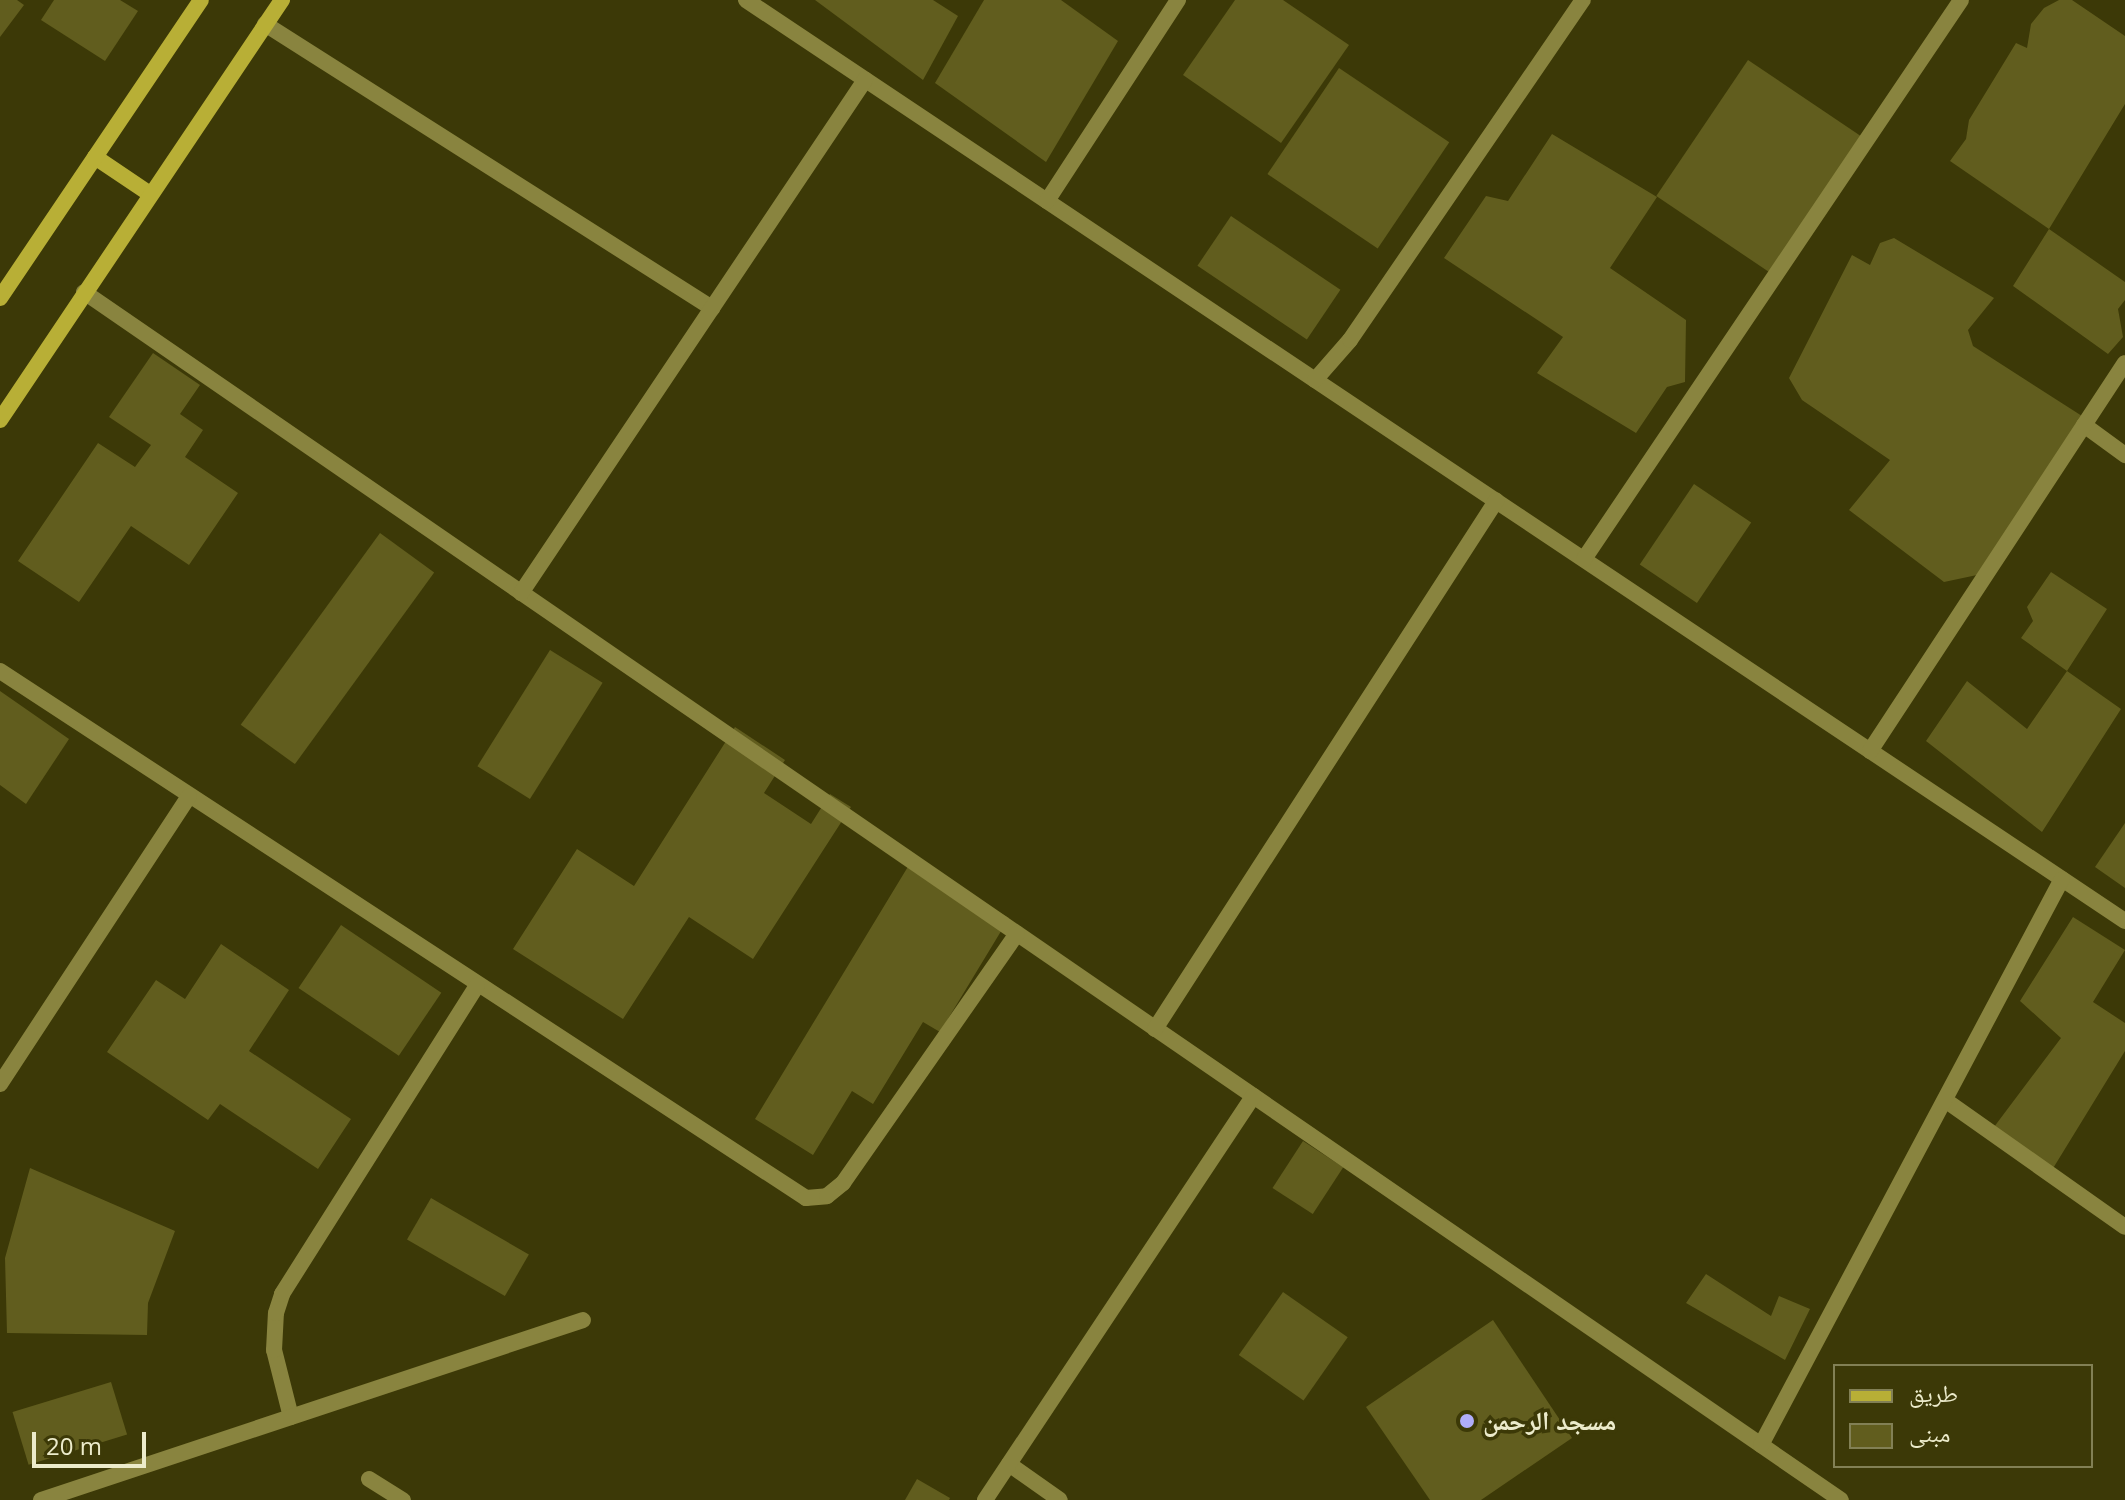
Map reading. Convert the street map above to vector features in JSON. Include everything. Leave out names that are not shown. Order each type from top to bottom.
[{"type":"street","points":[[0,298],[201,0]]},
{"type":"street","points":[[0,420],[282,0]]},
{"type":"street","points":[[746,0],[768,6],[865,80],[2125,921]]},
{"type":"street","points":[[1047,201],[1178,0]]},
{"type":"street","points":[[1315,380],[1350,340],[1583,0]]},
{"type":"street","points":[[1584,559],[1961,0]]},
{"type":"street","points":[[265,24],[712,308]]},
{"type":"street","points":[[521,593],[865,80]]},
{"type":"street","points":[[95,157],[150,194]]},
{"type":"street","points":[[84,292],[1841,1500]]},
{"type":"street","points":[[1870,751],[2125,363]]},
{"type":"street","points":[[2084,425],[2125,455]]},
{"type":"street","points":[[1155,1029],[1496,501]]},
{"type":"street","points":[[0,671],[806,1198],[827,1196],[843,1183],[1017,934]]},
{"type":"street","points":[[0,1084],[189,796]]},
{"type":"street","points":[[1761,1445],[2062,879]]},
{"type":"street","points":[[291,1417],[274,1350],[276,1313],[282,1294],[477,985]]},
{"type":"street","points":[[985,1500],[1253,1096]]},
{"type":"street","points":[[1945,1100],[2125,1227]]},
{"type":"street","points":[[41,1500],[583,1320]]},
{"type":"street","points":[[1009,1464],[1060,1500]]},
{"type":"street","points":[[369,1479],[403,1500]]},
{"type":"building","points":[[0,0],[17,0],[24,5],[0,37]]},
{"type":"building","points":[[54,0],[120,0],[138,11],[105,61],[41,20]]},
{"type":"building","points":[[815,0],[933,0],[958,16],[923,80]]},
{"type":"building","points":[[984,0],[1061,0],[1118,41],[1046,162],[935,83]]},
{"type":"building","points":[[1235,0],[1283,0],[1349,45],[1281,143],[1183,75]]},
{"type":"building","points":[[2059,0],[2072,0],[2125,36],[2125,104],[2049,229],[1950,161],[1966,139],[1969,120],[2016,43],[2027,48],[2031,24],[2044,8]]},
{"type":"building","points":[[1748,60],[1861,136],[1769,272],[1656,196]]},
{"type":"building","points":[[1339,68],[1449,142],[1378,248],[1267,174]]},
{"type":"building","points":[[1552,134],[1657,197],[1610,268],[1686,320],[1685,382],[1667,387],[1636,433],[1537,373],[1563,337],[1444,258],[1486,196],[1508,201]]},
{"type":"building","points":[[1231,216],[1340,290],[1307,340],[1197,266]]},
{"type":"building","points":[[2049,229],[2125,282],[2125,300],[2118,309],[2123,337],[2108,354],[2013,286]]},
{"type":"building","points":[[1894,238],[1994,298],[1968,330],[1973,346],[2082,416],[1977,575],[1944,582],[1849,510],[1890,460],[1802,400],[1789,378],[1852,255],[1870,265],[1880,243]]},
{"type":"building","points":[[153,353],[200,385],[180,414],[203,430],[185,457],[238,493],[189,565],[131,526],[79,602],[18,561],[98,443],[135,467],[151,445],[109,417]]},
{"type":"building","points":[[1694,484],[1751,523],[1697,603],[1640,564]]},
{"type":"building","points":[[380,533],[434,572],[295,764],[241,725]]},
{"type":"building","points":[[2051,572],[2107,609],[2067,671],[2021,638],[2033,621],[2027,607]]},
{"type":"building","points":[[550,650],[603,683],[530,799],[477,766]]},
{"type":"building","points":[[2067,671],[2121,709],[2042,832],[1926,741],[1967,681],[2027,729]]},
{"type":"building","points":[[0,691],[69,739],[26,804],[0,785]]},
{"type":"building","points":[[735,727],[785,760],[764,793],[811,824],[830,794],[851,807],[753,959],[689,917],[623,1019],[513,949],[577,849],[634,886]]},
{"type":"building","points":[[2125,823],[2125,888],[2095,867]]},
{"type":"building","points":[[912,860],[1009,918],[940,1032],[923,1022],[873,1104],[852,1091],[813,1155],[755,1119]]},
{"type":"building","points":[[2073,917],[2125,950],[2093,1002],[2125,1023],[2125,1051],[2052,1170],[1994,1127],[2061,1038],[2020,1001]]},
{"type":"building","points":[[341,925],[441,993],[399,1056],[299,988]]},
{"type":"building","points":[[221,944],[289,990],[249,1051],[351,1119],[318,1169],[220,1104],[208,1120],[107,1052],[156,980],[185,999]]},
{"type":"building","points":[[1303,1141],[1343,1167],[1313,1214],[1273,1188]]},
{"type":"building","points":[[30,1168],[175,1231],[148,1303],[147,1335],[7,1333],[5,1258]]},
{"type":"building","points":[[431,1198],[529,1254],[505,1296],[407,1240]]},
{"type":"building","points":[[1706,1274],[1771,1316],[1779,1296],[1810,1309],[1785,1360],[1686,1303]]},
{"type":"building","points":[[1283,1292],[1348,1337],[1304,1400],[1239,1355]]},
{"type":"building","points":[[1493,1320],[1572,1438],[1481,1500],[1430,1500],[1366,1407]]},
{"type":"building","points":[[111,1382],[127,1435],[29,1465],[13,1412]]},
{"type":"building","points":[[917,1479],[950,1498],[949,1500],[905,1500]]},
{"type":"place","name":"مسجد الرحمن","points":[[1467,1421]]}]
